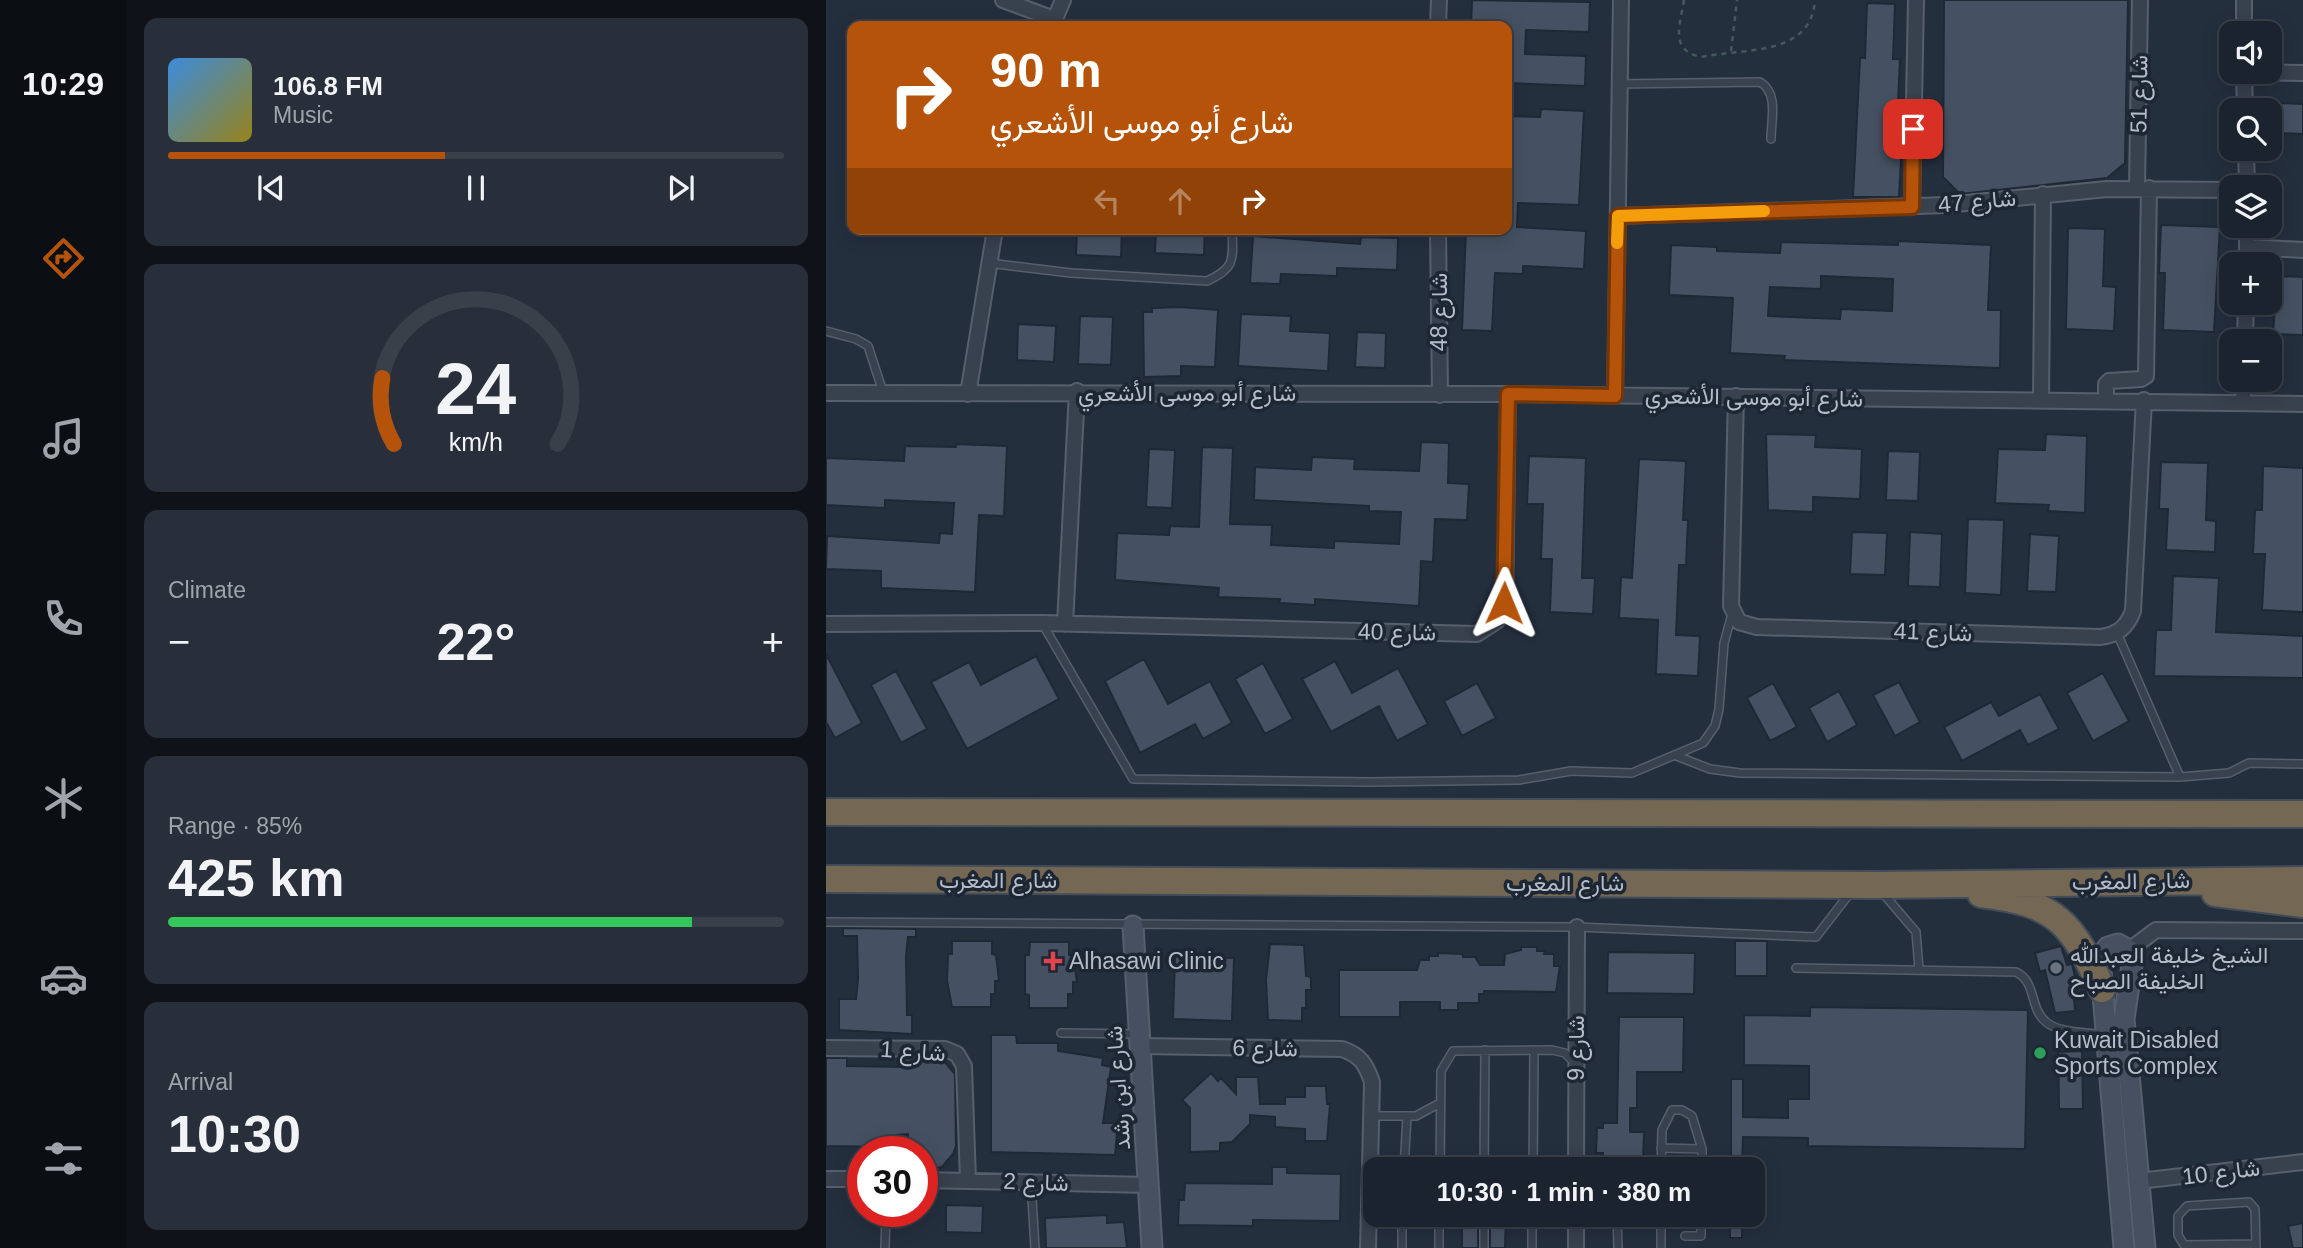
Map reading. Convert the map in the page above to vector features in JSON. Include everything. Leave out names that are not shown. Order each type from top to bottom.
[{"type":"highway","points":[[826,794],[1027,813]]},
{"type":"highway","points":[[826,812],[2301,814]]},
{"type":"highway","name":"شارع المغرب","points":[[826,881],[905,879],[1875,885],[2303,880]]},
{"type":"highway","points":[[2134,880],[2303,904]]},
{"type":"highway","points":[[1875,885],[1994,896],[2026,903],[2056,916],[2081,944],[2102,989]]},
{"type":"street","points":[[1003,0],[1049,21]]},
{"type":"street","points":[[1054,21],[1063,0]]},
{"type":"street","points":[[1438,21],[1439,0]]},
{"type":"street","points":[[1615,396],[1620,0]]},
{"type":"street","points":[[1912,207],[1916,0]]},
{"type":"street","name":"شارع 51","points":[[2106,401],[2106,384],[2109,380],[2141,379],[2146,376],[2140,0]]},
{"type":"street","points":[[2244,0],[2244,21]]},
{"type":"street","points":[[2282,73],[2303,73]]},
{"type":"street","name":"شارع 47","points":[[1618,216],[1912,207],[2043,194],[2143,188],[2219,190]]},
{"type":"street","name":"شارع 47","points":[[2040,400],[2043,194]]},
{"type":"street","points":[[968,394],[994,235]]},
{"type":"street","name":"شارع 48","points":[[1438,235],[1440,395]]},
{"type":"street","points":[[2247,238],[2247,252]]},
{"type":"street","points":[[2247,247],[2303,250]]},
{"type":"street","points":[[1065,624],[1077,391]]},
{"type":"street","name":"شارع أبو موسى الأشعري","points":[[826,393],[968,394],[1077,391],[1508,394],[2303,404]]},
{"type":"street","points":[[2243,392],[2243,402]]},
{"type":"street","name":"شارع 40","points":[[826,624],[1042,623],[1477,634],[1497,621],[1504,603],[1508,394]]},
{"type":"street","points":[[1732,614],[1735,396]]},
{"type":"street","points":[[2117,633],[2130,620],[2133,611],[2144,400]]},
{"type":"street","name":"شارع 41","points":[[1732,614],[1739,621],[1757,627],[2100,637],[2117,633]]},
{"type":"street","name":"شارع ابن رشد","points":[[1133,926],[1152,1248]]},
{"type":"street","name":"شارع 9","points":[[1576,1157],[1577,927]]},
{"type":"street","points":[[2130,950],[2156,930],[2303,931]]},
{"type":"street","points":[[2124,1248],[2100,958],[2113,944],[2130,950]]},
{"type":"street","points":[[2130,950],[2133,958],[2124,1019],[2145,1248]]},
{"type":"street","name":"شارع 6","points":[[1140,1040],[1342,1049],[1355,1054],[1367,1066],[1372,1082],[1372,1116]]},
{"type":"street","name":"شارع 1","points":[[826,1048],[945,1049],[957,1054],[964,1066],[968,1180]]},
{"type":"street","points":[[1368,1248],[1372,1116]]},
{"type":"street","name":"شارع 10","points":[[2139,1181],[2303,1162]]},
{"type":"street","points":[[826,1179],[847,1179]]},
{"type":"street","name":"شارع 2","points":[[938,1180],[1149,1185]]},
{"type":"street","points":[[1576,1227],[1576,1248]]},
{"type":"lane","points":[[1618,84],[1760,82],[1769,89],[1772,96],[1771,139]]},
{"type":"lane","points":[[988,263],[1071,273],[1207,281],[1226,272],[1232,260],[1232,235]]},
{"type":"lane","points":[[826,331],[856,339],[868,346],[884,393]]},
{"type":"lane","points":[[1042,623],[1133,779],[1370,782],[1519,780],[1571,771],[1632,773],[1703,743],[1715,726],[1719,709],[1724,643],[1732,614]]},
{"type":"lane","points":[[2117,633],[2180,777]]},
{"type":"lane","points":[[1674,755],[1710,769],[1740,773],[2180,777],[2229,773],[2249,763],[2303,764]]},
{"type":"lane","points":[[826,922],[1577,927],[1816,937],[1831,914],[1875,885],[1916,932],[1919,969]]},
{"type":"lane","points":[[1796,968],[2016,972],[2029,984],[2038,1011],[2046,1022],[2061,1029],[2105,1035]]},
{"type":"lane","points":[[1061,1033],[1140,1040]]},
{"type":"lane","points":[[1440,1157],[1441,1071],[1448,1056],[1461,1050],[1565,1053],[1576,1065]]},
{"type":"lane","points":[[1485,1050],[1485,1157]]},
{"type":"lane","points":[[1533,1157],[1534,1051]]},
{"type":"lane","points":[[1372,1116],[1421,1115],[1440,1103]]},
{"type":"lane","points":[[1661,1157],[1662,1130],[1672,1110],[1682,1110],[1692,1116],[1702,1157]]},
{"type":"lane","points":[[1405,1157],[1407,1116]]},
{"type":"lane","points":[[1661,1148],[1702,1149]]},
{"type":"lane","points":[[1031,1182],[1035,1248]]},
{"type":"lane","points":[[2249,1202],[2255,1209],[2256,1246],[2184,1245],[2178,1235],[2178,1216],[2187,1206],[2249,1202]]},
{"type":"lane","points":[[885,1248],[886,1227]]},
{"type":"lane","points":[[1402,1227],[1402,1248]]},
{"type":"lane","points":[[1439,1227],[1439,1248]]},
{"type":"lane","points":[[1484,1227],[1484,1248]]},
{"type":"lane","points":[[1532,1227],[1532,1248]]},
{"type":"lane","points":[[1618,1227],[1618,1248]]},
{"type":"lane","points":[[1661,1227],[1661,1248]]},
{"type":"lane","points":[[1685,1236],[1701,1236],[1701,1227]]},
{"type":"path","points":[[1684,0],[1677,32],[1684,49],[1701,57],[1790,43],[1806,30],[1814,11],[1815,0]]},
{"type":"path","points":[[1731,51],[1737,0]]},
{"type":"building","points":[[1472,0],[1590,2],[1589,32],[1526,30],[1525,54],[1586,56],[1585,86],[1512,83],[1512,21],[1471,21]]},
{"type":"building","points":[[1944,0],[2128,0],[2125,163],[2107,178],[1960,194],[1943,177]]},
{"type":"building","points":[[1867,3],[1895,4],[1893,59],[1900,59],[1898,103],[1904,103],[1899,197],[1853,197],[1860,58],[1865,58]]},
{"type":"building","points":[[2282,103],[2303,104],[2303,134],[2282,133]]},
{"type":"building","points":[[1541,109],[1584,111],[1579,205],[1518,203],[1517,227],[1586,231],[1584,269],[1523,266],[1523,274],[1495,273],[1492,331],[1462,330],[1466,235],[1512,235],[1512,116],[1540,117]]},
{"type":"building","points":[[2161,225],[2219,227],[2214,332],[2163,330],[2165,273],[2159,273]]},
{"type":"building","points":[[2068,228],[2105,229],[2103,286],[2116,287],[2114,331],[2066,329]]},
{"type":"building","points":[[1077,235],[1122,235],[1121,257],[1076,255]]},
{"type":"building","points":[[1156,235],[1205,235],[1204,255],[1155,253]]},
{"type":"building","points":[[1253,236],[1360,244],[1361,237],[1398,238],[1397,270],[1337,268],[1337,276],[1281,274],[1280,284],[1250,283]]},
{"type":"building","points":[[1898,241],[1991,245],[1988,310],[2001,310],[2000,368],[1784,360],[1785,356],[1730,353],[1733,298],[1669,295],[1671,245],[1717,247],[1717,251],[1780,253],[1781,242],[1898,245]],"holes":[[[1821,276],[1893,279],[1892,311],[1841,309],[1840,319],[1768,316],[1770,287],[1821,289]]]},
{"type":"building","points":[[2282,276],[2303,277],[2303,335],[2282,334],[2282,329],[2273,329],[2274,315],[2282,315]]},
{"type":"building","points":[[1152,308],[1218,310],[1215,367],[1181,366],[1181,376],[1144,377],[1143,312],[1152,312]]},
{"type":"building","points":[[1241,314],[1291,316],[1290,331],[1330,333],[1328,371],[1238,366]]},
{"type":"building","points":[[1080,316],[1113,317],[1111,365],[1078,364]]},
{"type":"building","points":[[1018,324],[1056,326],[1054,362],[1017,360]]},
{"type":"building","points":[[1357,332],[1386,333],[1385,368],[1355,367]]},
{"type":"building","points":[[1766,434],[1816,435],[1815,447],[1862,449],[1860,499],[1813,497],[1813,512],[1768,510]]},
{"type":"building","points":[[2046,434],[2087,436],[2085,513],[2048,511],[2049,505],[1995,503],[1998,449],[2045,450]]},
{"type":"building","points":[[1421,442],[1449,443],[1448,483],[1469,484],[1467,520],[1435,519],[1433,562],[1421,561],[1419,606],[1315,599],[1315,605],[1279,603],[1280,599],[1218,597],[1219,588],[1115,580],[1117,533],[1169,535],[1170,526],[1199,527],[1202,447],[1233,448],[1230,524],[1272,525],[1271,545],[1334,548],[1334,541],[1399,544],[1401,512],[1369,511],[1369,506],[1254,500],[1255,467],[1311,470],[1312,457],[1355,459],[1354,469],[1419,471]]},
{"type":"building","points":[[956,444],[1007,446],[1004,516],[979,515],[975,592],[881,588],[881,571],[826,569],[827,536],[939,543],[940,533],[952,534],[954,503],[885,500],[885,508],[826,505],[826,458],[904,461],[905,446],[956,447]]},
{"type":"building","points":[[1149,449],[1175,450],[1172,508],[1146,507]]},
{"type":"building","points":[[1888,451],[1920,452],[1918,501],[1886,500]]},
{"type":"building","points":[[1529,456],[1586,458],[1582,578],[1595,578],[1593,614],[1550,612],[1552,559],[1541,559],[1543,504],[1527,504]]},
{"type":"building","points":[[1639,459],[1686,461],[1683,520],[1688,520],[1686,565],[1679,565],[1676,635],[1700,636],[1698,676],[1656,674],[1658,620],[1619,618],[1621,577],[1632,578]]},
{"type":"building","points":[[2161,462],[2208,463],[2206,520],[2216,521],[2215,552],[2166,550],[2168,509],[2159,509]]},
{"type":"building","points":[[2263,466],[2303,468],[2303,612],[2262,610],[2265,554],[2253,554],[2255,510],[2262,510]]},
{"type":"building","points":[[1968,519],[2004,520],[2001,595],[1965,593]]},
{"type":"building","points":[[1852,532],[1887,533],[1885,575],[1850,574]]},
{"type":"building","points":[[1910,532],[1942,534],[1940,587],[1908,586]]},
{"type":"building","points":[[2030,534],[2059,536],[2056,592],[2027,591]]},
{"type":"building","points":[[2173,576],[2219,578],[2216,632],[2303,636],[2303,678],[2154,676],[2156,630],[2171,630]]},
{"type":"building","points":[[826,654],[862,723],[835,738],[826,722]]},
{"type":"building","points":[[1036,656],[1059,699],[967,749],[931,682],[969,662],[981,685]]},
{"type":"building","points":[[1144,659],[1168,704],[1210,681],[1232,723],[1203,739],[1195,724],[1140,753],[1105,681]]},
{"type":"building","points":[[1335,661],[1352,693],[1398,668],[1428,724],[1397,741],[1379,706],[1331,732],[1302,679]]},
{"type":"building","points":[[1263,663],[1293,719],[1265,734],[1235,679]]},
{"type":"building","points":[[896,671],[927,729],[901,743],[871,685]]},
{"type":"building","points":[[2103,673],[2129,721],[2093,741],[2067,693]]},
{"type":"building","points":[[1899,682],[1920,722],[1895,736],[1873,695]]},
{"type":"building","points":[[1477,683],[1496,718],[1462,736],[1444,701]]},
{"type":"building","points":[[1773,683],[1797,727],[1770,741],[1747,698]]},
{"type":"building","points":[[1839,691],[1857,725],[1827,742],[1809,708]]},
{"type":"building","points":[[2040,694],[2059,729],[2028,745],[2020,730],[1962,761],[1944,727],[1991,702],[1999,716]]},
{"type":"building","points":[[843,928],[916,929],[916,937],[908,937],[906,956],[907,1015],[912,1015],[912,1034],[839,1030],[839,999],[856,999],[858,979],[857,936],[843,936]]},
{"type":"building","points":[[952,941],[992,941],[992,954],[996,955],[999,981],[995,981],[995,994],[991,994],[991,1007],[952,1007],[947,981],[948,954],[952,954]]},
{"type":"building","points":[[1735,941],[1767,941],[1767,976],[1735,976]]},
{"type":"building","points":[[1030,942],[1069,942],[1069,955],[1073,955],[1077,982],[1073,982],[1073,994],[1068,994],[1068,1008],[1029,1008],[1029,995],[1025,994],[1025,955],[1029,955]]},
{"type":"building","points":[[1270,944],[1304,945],[1306,976],[1311,977],[1311,990],[1306,990],[1306,1008],[1302,1008],[1302,1021],[1268,1020],[1266,980]]},
{"type":"building","name":"الشيخ خليفة العبدالله الخليفة الصباح","points":[[2061,946],[2067,965],[2072,964],[2077,985],[2073,986],[2075,1011],[2055,1013],[2045,970],[2040,972],[2035,953]]},
{"type":"building","points":[[1521,947],[1537,947],[1537,951],[1545,951],[1544,954],[1554,954],[1554,966],[1560,966],[1556,992],[1484,991],[1484,994],[1479,994],[1479,1003],[1458,1003],[1458,1010],[1440,1010],[1440,1002],[1400,1002],[1400,1017],[1339,1017],[1339,970],[1417,970],[1420,960],[1429,960],[1429,956],[1438,956],[1438,953],[1475,957],[1480,965],[1504,965],[1505,954],[1521,950]]},
{"type":"building","points":[[1608,952],[1695,953],[1694,994],[1607,993]]},
{"type":"building","points":[[1175,956],[1234,958],[1232,1021],[1173,1019]]},
{"type":"building","points":[[1810,1007],[2028,1010],[2025,1149],[1808,1146],[1808,1138],[1743,1137],[1742,1157],[1731,1157],[1731,1079],[1743,1079],[1743,1117],[1788,1118],[1788,1099],[1809,1099],[1809,1066],[1744,1065],[1744,1015],[1810,1016]]},
{"type":"building","points":[[1619,1017],[1684,1017],[1683,1072],[1637,1072],[1637,1108],[1630,1108],[1630,1132],[1644,1132],[1643,1157],[1603,1157],[1603,1153],[1596,1153],[1597,1128],[1603,1128],[1603,1123],[1617,1123]]},
{"type":"building","points":[[991,1035],[1016,1035],[1017,1043],[1058,1043],[1058,1051],[1103,1058],[1102,1065],[1111,1067],[1103,1123],[1118,1123],[1115,1155],[991,1152]]},
{"type":"building","points":[[2082,1051],[2083,1109],[2059,1109],[2058,1052]]},
{"type":"building","points":[[826,1058],[847,1058],[847,1066],[901,1067],[901,1058],[942,1059],[955,1074],[956,1146],[942,1167],[938,1168],[938,1136],[847,1136],[847,1146],[826,1146]]},
{"type":"building","points":[[1211,1073],[1218,1081],[1221,1078],[1236,1094],[1236,1077],[1258,1077],[1260,1104],[1285,1104],[1285,1097],[1305,1097],[1305,1086],[1326,1086],[1327,1104],[1330,1104],[1327,1141],[1305,1141],[1305,1129],[1275,1127],[1275,1117],[1250,1115],[1250,1124],[1232,1142],[1220,1143],[1220,1151],[1190,1152],[1190,1108],[1182,1100]]},
{"type":"building","points":[[1272,1167],[1287,1167],[1287,1173],[1341,1174],[1340,1221],[1253,1220],[1253,1226],[1178,1225],[1179,1200],[1184,1200],[1185,1183],[1272,1184]]},
{"type":"building","points":[[946,1205],[983,1206],[982,1233],[946,1232]]},
{"type":"building","points":[[1107,1215],[1107,1223],[1124,1222],[1127,1248],[1046,1248],[1045,1218]]},
{"type":"building","points":[[2303,1223],[2303,1248],[2293,1248],[2288,1226]]},
{"type":"building","points":[[1462,1227],[1478,1227],[1478,1248],[1462,1248]]},
{"type":"building","points":[[1490,1227],[1506,1227],[1505,1248],[1490,1248]]},
{"type":"building","points":[[1730,1227],[1742,1227],[1742,1238],[1730,1238]]},
{"type":"slow traffic","points":[[1617,243],[1618,216],[1764,211]]},
{"type":"place","name":"Alhasawi Clinic","points":[[1053,961]]},
{"type":"place","name":"الشيخ خليفة العبدالله الخليفة الصباح","points":[[2056,968]]},
{"type":"place","name":"Kuwait Disabled Sports Complex","points":[[2040,1053]]},
{"type":"route","points":[[1504,603],[1508,394],[1615,396],[1618,216],[1912,207],[1913,129]]}]
